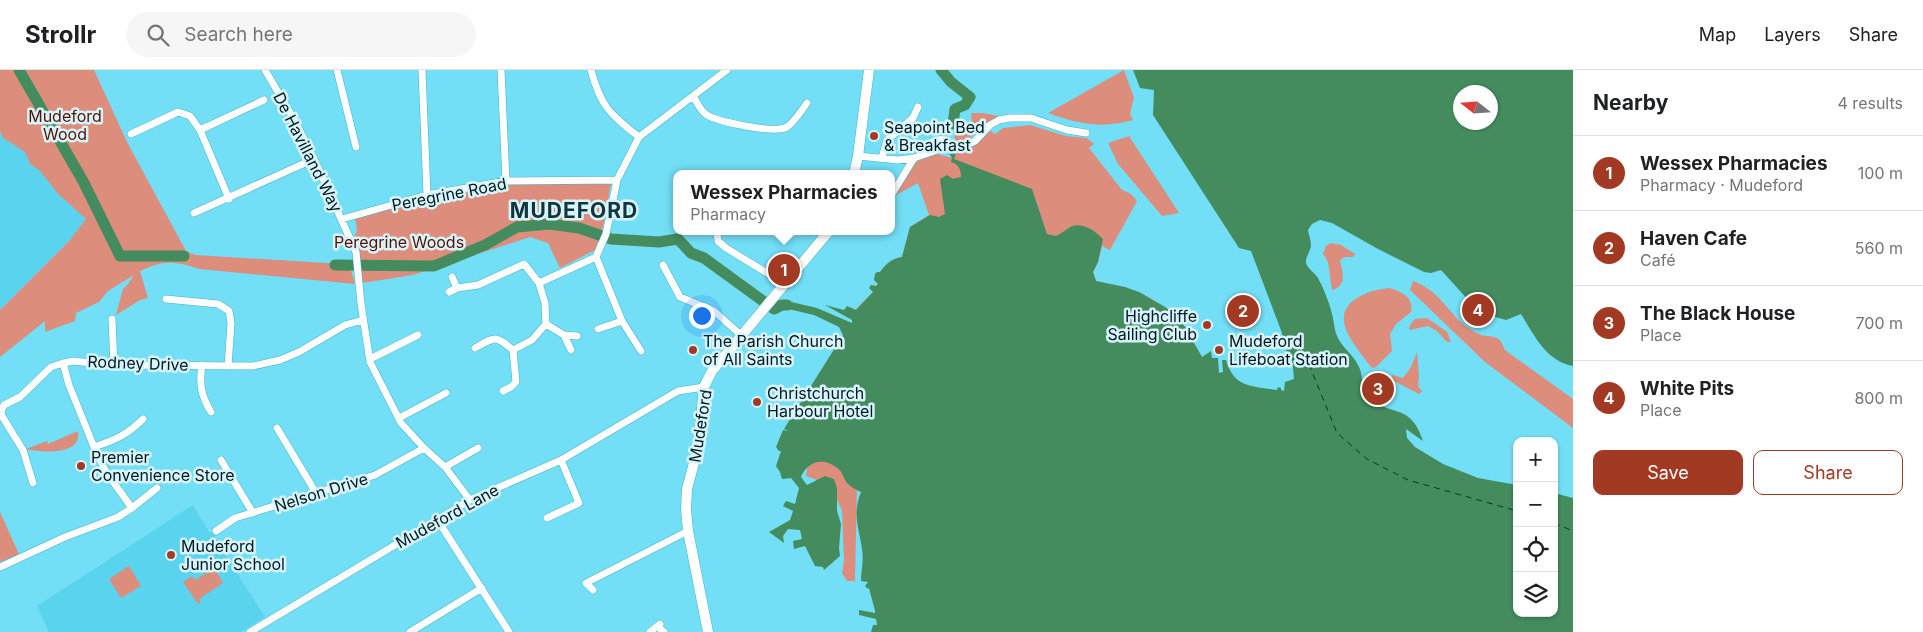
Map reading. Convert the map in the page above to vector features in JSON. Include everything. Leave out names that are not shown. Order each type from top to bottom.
[{"type":"street","name":"De Havilland Way","points":[[264,70],[295,121],[356,252],[370,359],[399,418],[424,448],[445,467],[470,500]]},
{"type":"street","points":[[337,70],[356,147]]},
{"type":"street","points":[[422,70],[426,195]]},
{"type":"street","points":[[500,70],[506,181]]},
{"type":"street","points":[[591,70],[598,96],[603,103],[614,117],[639,136]]},
{"type":"street","points":[[539,283],[596,257],[605,237],[617,180],[639,136],[726,70]]},
{"type":"street","points":[[855,170],[869,70]]},
{"type":"street","points":[[693,96],[706,114],[716,119],[768,130],[778,130],[786,127],[807,103]]},
{"type":"street","points":[[200,130],[264,100]]},
{"type":"street","points":[[882,158],[886,140],[913,118],[918,107]]},
{"type":"street","points":[[131,134],[178,112],[190,116],[200,130],[229,199]]},
{"type":"street","points":[[858,156],[898,160],[914,158],[951,147],[962,148],[990,125],[999,120],[1009,118],[1031,118],[1067,130],[1086,133]]},
{"type":"street","points":[[895,189],[914,158]]},
{"type":"street","points":[[194,213],[229,199],[314,159]]},
{"type":"street","name":"Peregrine Road","points":[[342,219],[426,195],[506,181],[617,180]]},
{"type":"street","points":[[717,235],[718,241],[726,248],[785,284]]},
{"type":"street","name":"Mudeford","points":[[708,632],[688,531],[686,509],[688,490],[698,448],[704,387],[712,371],[826,235]]},
{"type":"street","points":[[596,257],[622,320],[641,351]]},
{"type":"street","points":[[449,292],[457,288],[478,285],[524,264],[539,283],[545,304],[546,324],[532,340],[514,350]]},
{"type":"street","points":[[663,266],[676,294],[714,311],[742,336]]},
{"type":"street","points":[[452,277],[457,288]]},
{"type":"street","points":[[166,299],[218,304],[229,311],[231,323],[228,366]]},
{"type":"street","points":[[112,319],[114,365]]},
{"type":"street","name":"Rodney Drive","points":[[33,483],[27,457],[16,436],[2,416],[2,408],[20,397],[51,367],[63,363],[83,361],[114,365],[253,366],[280,360],[299,352],[345,325],[364,320]]},
{"type":"street","points":[[598,329],[622,320]]},
{"type":"street","points":[[546,324],[564,335],[577,336]]},
{"type":"street","points":[[370,359],[418,335]]},
{"type":"street","points":[[564,335],[571,350]]},
{"type":"street","points":[[475,348],[491,339],[499,339],[514,350]]},
{"type":"street","points":[[503,391],[516,382],[514,350]]},
{"type":"street","points":[[63,363],[69,385],[94,447],[106,472],[132,508]]},
{"type":"street","points":[[202,365],[199,383],[205,402],[211,412]]},
{"type":"street","name":"Mudeford Lane","points":[[250,632],[470,500],[561,460],[668,396],[686,389],[704,387]]},
{"type":"street","points":[[399,418],[446,393]]},
{"type":"street","points":[[94,447],[119,438],[132,430],[143,419]]},
{"type":"street","points":[[277,428],[316,493]]},
{"type":"street","name":"Nelson Drive","points":[[216,531],[234,518],[375,475],[424,448]]},
{"type":"street","points":[[445,467],[478,448]]},
{"type":"street","points":[[221,460],[253,513]]},
{"type":"street","points":[[547,518],[579,503],[561,460]]},
{"type":"street","points":[[0,567],[65,537],[118,517],[157,488]]},
{"type":"street","points":[[437,519],[509,632]]},
{"type":"street","points":[[593,590],[586,583],[688,531]]},
{"type":"street","points":[[410,632],[482,588]]},
{"type":"street","points":[[650,632],[659,625],[664,632]]},
{"type":"shaded area","points":[[1133,70],[1573,70],[1573,366],[1555,359],[1548,353],[1521,314],[1506,320],[1488,315],[1470,302],[1441,270],[1431,273],[1424,272],[1332,223],[1320,220],[1312,224],[1308,230],[1311,245],[1306,263],[1318,278],[1331,309],[1337,336],[1359,367],[1366,392],[1383,407],[1405,415],[1412,420],[1418,428],[1423,441],[1406,429],[1407,438],[1415,447],[1443,464],[1478,478],[1513,484],[1513,617],[1558,617],[1558,494],[1573,498],[1573,632],[871,632],[873,625],[877,625],[876,619],[859,615],[859,610],[875,613],[869,588],[865,586],[868,582],[861,581],[863,553],[858,528],[857,507],[861,492],[847,483],[838,469],[831,464],[820,462],[807,468],[801,477],[807,485],[825,476],[834,479],[837,488],[837,511],[841,524],[840,556],[824,570],[823,567],[815,566],[805,546],[794,549],[793,541],[802,539],[800,530],[788,529],[783,536],[784,543],[769,532],[790,520],[793,511],[783,506],[786,501],[795,504],[799,488],[791,478],[782,479],[776,466],[781,451],[776,447],[783,430],[788,431],[784,429],[843,335],[839,327],[814,315],[784,308],[770,313],[783,300],[817,308],[852,323],[852,320],[825,305],[844,310],[847,306],[856,310],[873,292],[869,288],[871,285],[876,286],[878,284],[874,280],[875,274],[880,272],[892,260],[902,257],[910,227],[930,215],[939,217],[945,214],[940,179],[947,175],[953,179],[961,177],[959,168],[951,162],[952,158],[949,153],[956,153],[954,159],[1032,189],[1047,234],[1056,236],[1074,225],[1083,226],[1096,233],[1103,239],[1098,262],[1093,272],[1096,281],[1139,292],[1165,307],[1174,314],[1192,335],[1202,357],[1211,351],[1212,358],[1218,358],[1219,373],[1223,372],[1222,360],[1226,360],[1229,369],[1239,381],[1252,386],[1277,390],[1278,387],[1284,391],[1285,382],[1294,379],[1292,358],[1291,354],[1288,355],[1286,350],[1288,349],[1251,251],[1239,248],[1153,115],[1154,90],[1140,88]]},
{"type":"shaded area","points":[[0,131],[3,138],[25,152],[30,164],[40,171],[58,194],[86,219],[70,240],[0,310]]},
{"type":"shaded area","name":"Mudeford Junior School","points":[[193,505],[209,532],[215,533],[215,539],[265,617],[241,632],[49,632],[37,606]]},
{"type":"green space","name":"Mudeford Wood","points":[[0,70],[94,70],[127,142],[186,251],[195,255],[343,264],[348,261],[355,284],[199,269],[183,264],[163,263],[140,271],[148,298],[140,300],[116,315],[123,289],[134,275],[108,291],[99,302],[76,313],[75,321],[45,332],[45,321],[0,357],[0,310],[70,240],[86,219],[58,194],[40,171],[30,164],[25,152],[3,138],[0,131]]},
{"type":"green space","points":[[1124,70],[1134,98],[1130,114],[1133,120],[1100,125],[1070,120],[1048,113]]},
{"type":"green space","points":[[971,113],[999,116],[967,140],[955,144],[954,123],[972,122]]},
{"type":"green space","points":[[1030,125],[1066,136],[1087,138],[1094,144],[1089,148],[1122,190],[1131,194],[1137,201],[1110,250],[1102,246],[1093,272],[1096,281],[1141,293],[1165,307],[1174,314],[1192,335],[1202,357],[855,310],[873,292],[869,288],[871,285],[876,286],[878,284],[874,280],[877,272],[880,272],[892,260],[902,257],[910,227],[929,215],[918,183],[896,195],[895,193],[912,167],[923,157],[930,154],[953,158],[956,153],[966,150],[989,130],[995,134],[1003,128]]},
{"type":"green space","points":[[1129,136],[1179,213],[1162,216],[1118,164],[1108,143]]},
{"type":"green space","name":"Peregrine Woods","points":[[611,183],[603,226],[595,250],[560,268],[548,243],[530,237],[413,275],[362,283],[359,250],[354,237],[357,231],[355,218],[426,198],[506,184]]},
{"type":"green space","points":[[1331,243],[1341,245],[1355,254],[1353,257],[1345,257],[1340,260],[1343,278],[1340,285],[1332,290],[1328,262],[1323,254],[1326,246]]},
{"type":"green space","points":[[1413,281],[1436,295],[1464,325],[1481,335],[1493,337],[1501,341],[1505,350],[1573,399],[1573,428],[1485,362],[1410,290]]},
{"type":"green space","points":[[1390,288],[1403,293],[1409,299],[1411,302],[1411,312],[1396,324],[1390,334],[1392,351],[1376,367],[1372,368],[1350,338],[1344,318],[1346,309],[1354,300],[1370,292]]},
{"type":"green space","points":[[1427,318],[1447,332],[1451,342],[1447,342],[1437,331],[1428,326],[1409,330],[1410,325],[1415,319]]},
{"type":"green space","points":[[1417,352],[1418,386],[1422,391],[1419,394],[1392,380],[1393,375],[1403,378],[1411,367]]},
{"type":"green space","points":[[78,431],[74,445],[67,449],[41,451],[26,449],[47,441],[48,444]]},
{"type":"green space","points":[[830,458],[857,486],[855,581],[847,581],[842,573],[844,560],[842,511],[831,485],[806,476],[809,459]]},
{"type":"green space","points":[[0,512],[19,554],[0,562]]},
{"type":"green space","points":[[129,566],[141,586],[121,598],[109,579]]},
{"type":"green space","points":[[214,568],[223,583],[199,599],[201,602],[198,604],[183,582],[192,576],[195,580]]},
{"type":"waterway","points":[[19,70],[83,181],[120,256],[184,256]]},
{"type":"waterway","points":[[941,70],[951,82],[970,97],[965,105],[955,109],[953,124]]},
{"type":"waterway","points":[[335,265],[434,266],[485,245],[517,227],[549,224],[579,228],[611,239],[659,242],[678,239],[691,253],[704,258],[774,309],[787,305]]},
{"type":"ferry route","points":[[1292,359],[1306,357],[1337,433],[1367,459],[1408,480],[1513,510]]},
{"type":"ferry route","points":[[1558,525],[1573,531]]},
{"type":"place","name":"Seapoint Bed & Breakfast","points":[[874,136]]},
{"type":"place","name":"Wessex Pharmacies","points":[[784,270]]},
{"type":"place","name":"White Pits","points":[[1478,310]]},
{"type":"place","name":"Haven Cafe","points":[[1243,311]]},
{"type":"place","name":"Highcliffe Sailing Club","points":[[1207,325]]},
{"type":"place","name":"The Parish Church of All Saints","points":[[693,350]]},
{"type":"place","name":"Mudeford Lifeboat Station","points":[[1219,350]]},
{"type":"place","name":"The Black House","points":[[1378,389]]},
{"type":"place","name":"Christchurch Harbour Hotel","points":[[757,402]]},
{"type":"place","name":"Premier Convenience Store","points":[[81,466]]},
{"type":"place","name":"Mudeford Junior School","points":[[171,555]]},
{"type":"district","name":"MUDEFORD","points":[[574,210]]}]
